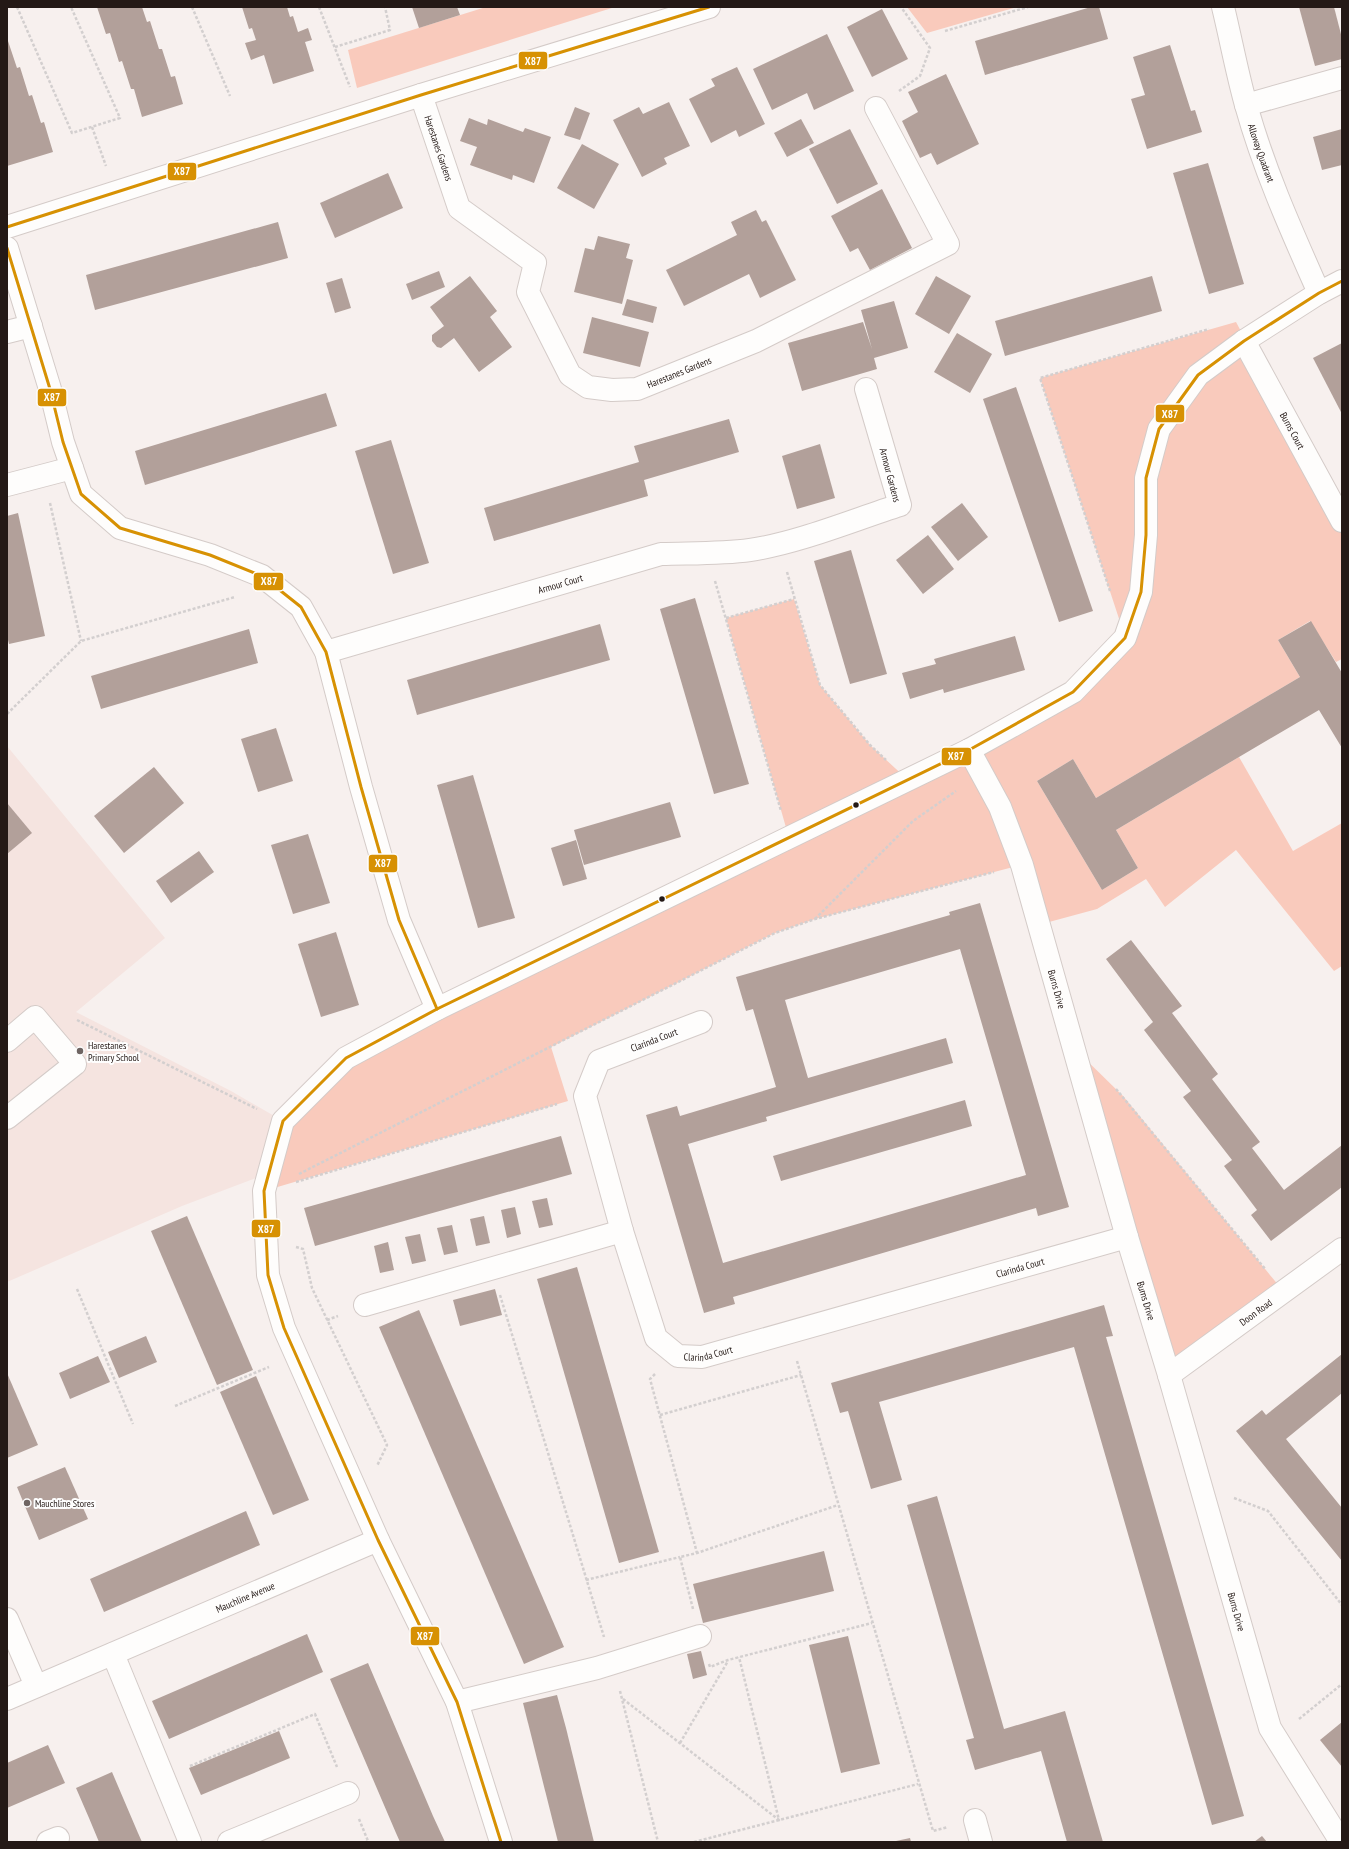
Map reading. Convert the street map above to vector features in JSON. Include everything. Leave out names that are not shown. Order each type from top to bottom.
[{"type":"street","points":[[7,227],[421,95],[709,7]]},
{"type":"street","name":"Alloway Quadrant","points":[[1223,7],[1246,105],[1287,220],[1319,293]]},
{"type":"street","points":[[1246,105],[1342,78]]},
{"type":"street","name":"Harestanes Gardens","points":[[421,95],[459,208],[535,263],[528,292],[570,374],[588,387],[612,390],[637,389],[756,341],[948,244],[876,108]]},
{"type":"street","points":[[7,248],[50,389],[63,442],[81,494],[120,528],[210,555],[262,576],[301,607],[326,652],[361,787],[399,920],[437,1009]]},
{"type":"street","points":[[501,1842],[457,1702],[378,1540],[295,1356],[284,1328],[268,1275],[264,1192],[283,1121],[346,1058],[437,1009],[970,750],[1073,692],[1125,638],[1141,592],[1146,535],[1146,478],[1158,429],[1198,375],[1244,340],[1319,293],[1342,281]]},
{"type":"street","points":[[7,332],[31,326]]},
{"type":"street","name":"Burns Court","points":[[1244,340],[1342,521]]},
{"type":"street","name":"Armour Gardens","points":[[788,541],[900,505],[866,389]]},
{"type":"street","points":[[7,485],[72,468]]},
{"type":"street","name":"Armour Court","points":[[326,652],[661,554],[750,550],[788,541]]},
{"type":"street","name":"Burns Drive","points":[[970,750],[1000,807],[1022,865],[1127,1237],[1169,1375],[1270,1728],[1341,1842]]},
{"type":"street","points":[[7,1041],[36,1017],[75,1064],[7,1118]]},
{"type":"street","name":"Clarinda Court","points":[[701,1022],[599,1061],[585,1096],[622,1231],[656,1338],[678,1356],[702,1358],[1127,1237]]},
{"type":"street","points":[[364,1305],[622,1231]]},
{"type":"street","name":"Doon Road","points":[[1169,1375],[1342,1249]]},
{"type":"street","name":"Mauchline Avenue","points":[[7,1699],[378,1540]]},
{"type":"street","points":[[7,1618],[36,1686]]},
{"type":"street","points":[[457,1702],[612,1663],[700,1636]]},
{"type":"street","points":[[113,1654],[190,1842]]},
{"type":"street","points":[[229,1842],[348,1793]]},
{"type":"street","points":[[975,1820],[982,1842]]},
{"type":"path","points":[[17,7],[72,133],[120,118],[71,7]]},
{"type":"path","points":[[192,7],[230,96]]},
{"type":"path","points":[[319,7],[342,64]]},
{"type":"path","points":[[335,47],[390,30],[385,7]]},
{"type":"path","points":[[876,108],[920,76],[930,48],[901,7]]},
{"type":"path","points":[[945,31],[1028,7]]},
{"type":"path","points":[[92,127],[106,168]]},
{"type":"path","points":[[1111,593],[1040,378],[1213,328]]},
{"type":"path","points":[[44,475],[81,641]]},
{"type":"path","points":[[788,541],[794,599],[820,685],[870,745],[908,780]]},
{"type":"path","points":[[707,553],[789,838]]},
{"type":"path","points":[[7,714],[81,641],[274,586]]},
{"type":"path","points":[[726,618],[794,599]]},
{"type":"path","points":[[815,919],[914,821],[981,773]]},
{"type":"path","points":[[264,1192],[775,933],[815,919],[1022,865]]},
{"type":"path","points":[[73,1018],[283,1121]]},
{"type":"path","points":[[1112,1084],[1284,1292]]},
{"type":"path","points":[[264,1192],[585,1096]]},
{"type":"path","points":[[266,1235],[303,1249],[312,1288],[387,1445],[360,1501]]},
{"type":"path","points":[[492,1269],[612,1663],[658,1842]]},
{"type":"path","points":[[77,1289],[133,1424]]},
{"type":"path","points":[[789,1334],[918,1784],[933,1831],[975,1820]]},
{"type":"path","points":[[175,1406],[295,1356]]},
{"type":"path","points":[[678,1356],[650,1379],[697,1553]]},
{"type":"path","points":[[660,1415],[801,1374]]},
{"type":"path","points":[[1200,1484],[1268,1511],[1342,1605]]},
{"type":"path","points":[[586,1580],[697,1553],[838,1505]]},
{"type":"path","points":[[680,1557],[700,1636],[710,1666],[739,1657],[872,1623]]},
{"type":"path","points":[[739,1657],[779,1820]]},
{"type":"path","points":[[680,1743],[728,1660]]},
{"type":"path","points":[[1276,1737],[1342,1684]]},
{"type":"path","points":[[622,1698],[779,1820]]},
{"type":"path","points":[[163,1776],[315,1714],[368,1841],[366,1842]]},
{"type":"path","points":[[694,1842],[918,1784]]},
{"type":"shaded area","points":[[486,7],[615,7],[357,88],[348,50]]},
{"type":"shaded area","points":[[907,7],[1017,7],[927,33]]},
{"type":"shaded area","points":[[1236,322],[1342,521],[1342,659],[1336,662],[1310,621],[1278,640],[1300,677],[1096,798],[1073,759],[1037,781],[1102,890],[1138,868],[1116,830],[1239,757],[1293,851],[1342,823],[1342,966],[1334,971],[1236,850],[1165,907],[1146,879],[1097,909],[1038,925],[1021,865],[815,919],[775,933],[551,1047],[568,1101],[264,1191],[283,1121],[346,1058],[789,838],[726,618],[794,599],[820,685],[870,745],[908,780],[1073,692],[1125,637],[1040,378]]},
{"type":"shaded area","name":"Harestanes Primary School","points":[[7,746],[165,938],[76,1012],[231,1091],[283,1121],[269,1173],[182,1206],[7,1282]]},
{"type":"shaded area","points":[[1072,1046],[1123,1096],[1284,1292],[1169,1375]]},
{"type":"building","points":[[97,7],[142,7],[147,22],[150,21],[159,49],[162,49],[171,77],[175,76],[183,104],[142,117],[134,89],[131,89],[122,61],[119,62],[110,33],[106,34]]},
{"type":"building","points":[[242,7],[287,7],[290,17],[293,16],[298,32],[308,28],[312,40],[305,42],[314,71],[273,84],[264,55],[251,60],[245,43],[256,40],[252,28],[249,29]]},
{"type":"building","points":[[412,7],[457,7],[460,15],[419,28]]},
{"type":"building","points":[[1091,7],[1099,7],[1108,39],[985,75],[975,41]]},
{"type":"building","points":[[1299,7],[1334,7],[1342,38],[1342,59],[1315,66]]},
{"type":"building","points":[[882,9],[908,59],[872,77],[847,27]]},
{"type":"building","points":[[827,34],[854,91],[814,110],[807,93],[772,110],[753,69]]},
{"type":"building","points":[[7,38],[17,68],[20,67],[29,96],[32,95],[41,123],[44,122],[53,152],[7,166]]},
{"type":"building","points":[[1170,45],[1191,111],[1195,110],[1202,132],[1147,149],[1131,99],[1145,95],[1133,57]]},
{"type":"building","points":[[737,67],[765,124],[739,137],[736,130],[711,143],[689,99],[715,86],[711,79]]},
{"type":"building","points":[[946,74],[979,144],[937,165],[931,153],[920,158],[902,121],[918,112],[908,92]]},
{"type":"building","points":[[669,102],[690,146],[664,158],[667,164],[642,177],[613,120],[639,107],[643,114]]},
{"type":"building","points":[[575,107],[590,113],[580,140],[564,135]]},
{"type":"building","points":[[469,118],[487,125],[488,119],[523,132],[525,128],[551,137],[534,183],[513,175],[512,180],[470,165],[477,147],[460,141]]},
{"type":"building","points":[[801,119],[814,143],[787,157],[774,133]]},
{"type":"building","points":[[850,129],[878,184],[837,204],[809,149]]},
{"type":"building","points":[[1342,129],[1342,165],[1322,170],[1313,137]]},
{"type":"building","points":[[582,144],[619,164],[594,209],[557,188]]},
{"type":"building","points":[[1208,163],[1244,284],[1209,294],[1173,173]]},
{"type":"building","points":[[388,173],[403,208],[335,238],[320,203]]},
{"type":"building","points":[[882,189],[912,248],[870,270],[858,248],[850,252],[831,216]]},
{"type":"building","points":[[756,210],[762,222],[766,220],[796,280],[760,298],[749,274],[684,306],[666,270],[737,235],[731,222]]},
{"type":"building","points":[[278,222],[288,258],[95,310],[86,275]]},
{"type":"building","points":[[598,236],[630,244],[626,258],[633,260],[622,304],[574,292],[585,248],[594,250]]},
{"type":"building","points":[[439,271],[445,287],[412,300],[406,284]]},
{"type":"building","points":[[470,276],[497,311],[490,317],[512,347],[479,372],[454,338],[441,348],[437,347],[432,341],[432,335],[444,326],[430,307]]},
{"type":"building","points":[[936,276],[971,296],[949,334],[915,314]]},
{"type":"building","points":[[1152,276],[1162,311],[1005,356],[995,321]]},
{"type":"building","points":[[342,278],[351,308],[335,313],[326,283]]},
{"type":"building","points":[[627,299],[657,307],[653,323],[622,315]]},
{"type":"building","points":[[894,301],[908,348],[874,358],[877,369],[802,391],[788,343],[863,322],[872,349],[861,310]]},
{"type":"building","points":[[592,317],[649,332],[640,367],[583,353]]},
{"type":"building","points":[[957,333],[992,354],[970,393],[934,372]]},
{"type":"building","points":[[1342,343],[1342,414],[1313,358]]},
{"type":"building","points":[[1016,387],[1093,611],[1059,622],[983,399]]},
{"type":"building","points":[[326,393],[337,426],[145,485],[135,451]]},
{"type":"building","points":[[729,419],[739,452],[644,480],[648,496],[494,541],[484,508],[639,462],[634,446]]},
{"type":"building","points":[[391,440],[429,563],[393,574],[355,451]]},
{"type":"building","points":[[820,444],[835,498],[797,509],[782,456]]},
{"type":"building","points":[[962,503],[988,537],[958,561],[931,527]]},
{"type":"building","points":[[18,513],[45,636],[9,644],[7,636],[7,516]]},
{"type":"building","points":[[928,535],[954,569],[923,594],[896,560]]},
{"type":"building","points":[[851,550],[887,674],[850,684],[814,561]]},
{"type":"building","points":[[695,598],[749,784],[714,794],[660,609]]},
{"type":"building","points":[[1311,621],[1342,673],[1342,748],[1319,710],[1239,757],[1116,830],[1138,868],[1102,890],[1037,781],[1073,759],[1096,798],[1300,677],[1278,640]]},
{"type":"building","points":[[600,624],[610,660],[417,715],[407,680]]},
{"type":"building","points":[[249,629],[258,663],[101,709],[91,676]]},
{"type":"building","points":[[1015,636],[1025,670],[944,693],[943,689],[910,699],[902,673],[936,664],[934,659]]},
{"type":"building","points":[[276,728],[293,781],[258,792],[241,739]]},
{"type":"building","points":[[154,767],[184,803],[124,853],[94,816]]},
{"type":"building","points":[[473,775],[515,918],[478,928],[437,785]]},
{"type":"building","points":[[670,802],[681,837],[584,865],[574,830]]},
{"type":"building","points":[[7,803],[32,833],[7,854]]},
{"type":"building","points":[[308,834],[330,903],[293,914],[271,845]]},
{"type":"building","points":[[576,840],[587,879],[563,886],[551,848]]},
{"type":"building","points":[[199,851],[214,872],[171,903],[156,881]]},
{"type":"building","points":[[980,903],[1069,1207],[1038,1216],[1036,1208],[733,1297],[735,1304],[704,1313],[646,1115],[677,1106],[680,1116],[776,1087],[753,1009],[746,1011],[736,977],[950,915],[949,912]],"holes":[[[960,949],[1026,1175],[723,1263],[688,1144],[767,1121],[766,1117],[953,1063],[946,1038],[808,1078],[785,1000]]]},
{"type":"building","points":[[336,932],[359,1005],[321,1017],[298,944]]},
{"type":"building","points":[[1131,940],[1182,1006],[1172,1013],[1218,1074],[1212,1079],[1260,1142],[1252,1148],[1284,1190],[1342,1145],[1342,1187],[1271,1241],[1251,1215],[1257,1210],[1224,1166],[1232,1160],[1183,1097],[1191,1091],[1144,1030],[1153,1022],[1106,959]]},
{"type":"building","points":[[965,1100],[972,1126],[781,1181],[773,1156]]},
{"type":"building","points":[[561,1136],[572,1174],[315,1246],[304,1208]]},
{"type":"building","points":[[547,1198],[553,1225],[539,1228],[532,1201]]},
{"type":"building","points":[[515,1207],[521,1234],[507,1238],[501,1210]]},
{"type":"building","points":[[187,1216],[253,1370],[217,1385],[151,1231]]},
{"type":"building","points":[[484,1216],[490,1243],[476,1246],[470,1219]]},
{"type":"building","points":[[452,1225],[458,1252],[444,1255],[437,1228]]},
{"type":"building","points":[[420,1234],[426,1261],[412,1264],[405,1237]]},
{"type":"building","points":[[388,1242],[394,1270],[380,1273],[374,1246]]},
{"type":"building","points":[[577,1267],[659,1552],[619,1563],[537,1279]]},
{"type":"building","points":[[495,1289],[502,1315],[460,1326],[453,1300]]},
{"type":"building","points":[[1104,1305],[1113,1336],[1106,1337],[1244,1816],[1212,1825],[1074,1347],[879,1402],[902,1480],[871,1489],[848,1411],[840,1413],[831,1383]]},
{"type":"building","points":[[419,1310],[564,1647],[524,1664],[379,1327]]},
{"type":"building","points":[[146,1336],[157,1362],[119,1378],[108,1352]]},
{"type":"building","points":[[1342,1354],[1342,1393],[1286,1439],[1342,1508],[1342,1561],[1236,1431],[1262,1410],[1266,1415]]},
{"type":"building","points":[[98,1356],[110,1382],[70,1399],[59,1373]]},
{"type":"building","points":[[7,1373],[38,1445],[7,1458]]},
{"type":"building","points":[[256,1376],[309,1500],[273,1515],[220,1392]]},
{"type":"building","points":[[65,1467],[88,1519],[39,1540],[17,1487]]},
{"type":"building","points":[[937,1496],[1004,1729],[1065,1711],[1103,1842],[1067,1842],[1041,1751],[975,1770],[966,1740],[974,1738],[907,1505]]},
{"type":"building","points":[[246,1511],[260,1545],[104,1612],[90,1579]]},
{"type":"building","points":[[824,1551],[834,1591],[703,1623],[693,1584]]},
{"type":"building","points":[[307,1634],[323,1672],[169,1739],[152,1701]]},
{"type":"building","points":[[848,1636],[880,1764],[841,1773],[809,1645]]},
{"type":"building","points":[[701,1651],[707,1675],[693,1679],[687,1654]]},
{"type":"building","points":[[368,1663],[445,1842],[400,1842],[396,1833],[330,1679]]},
{"type":"building","points":[[557,1695],[594,1842],[558,1842],[523,1703]]},
{"type":"building","points":[[1342,1722],[1342,1767],[1320,1740]]},
{"type":"building","points":[[279,1731],[290,1758],[201,1795],[189,1768]]},
{"type":"building","points":[[48,1745],[65,1783],[7,1808],[7,1763]]},
{"type":"building","points":[[112,1772],[142,1842],[99,1842],[76,1788]]},
{"type":"building","points":[[1262,1836],[1267,1842],[1254,1842]]},
{"type":"building","points":[[910,1838],[911,1842],[896,1842],[896,1841]]},
{"type":"transit line","name":"X87","points":[[7,227],[421,95],[709,7]]},
{"type":"transit line","name":"X87","points":[[7,248],[50,389],[63,442],[81,494],[120,528],[210,555],[262,576],[301,607],[326,652],[361,787],[399,920],[437,1009]]},
{"type":"transit line","name":"X87","points":[[501,1842],[457,1702],[378,1540],[284,1328],[268,1275],[264,1191],[283,1121],[346,1058],[437,1009],[969,750],[1073,692],[1125,638],[1141,592],[1146,535],[1146,478],[1159,429],[1198,375],[1244,341],[1319,293],[1342,281]]},
{"type":"place","name":"Harestanes Primary School","points":[[80,1051]]},
{"type":"place","name":"Mauchline Stores","points":[[27,1503]]}]
